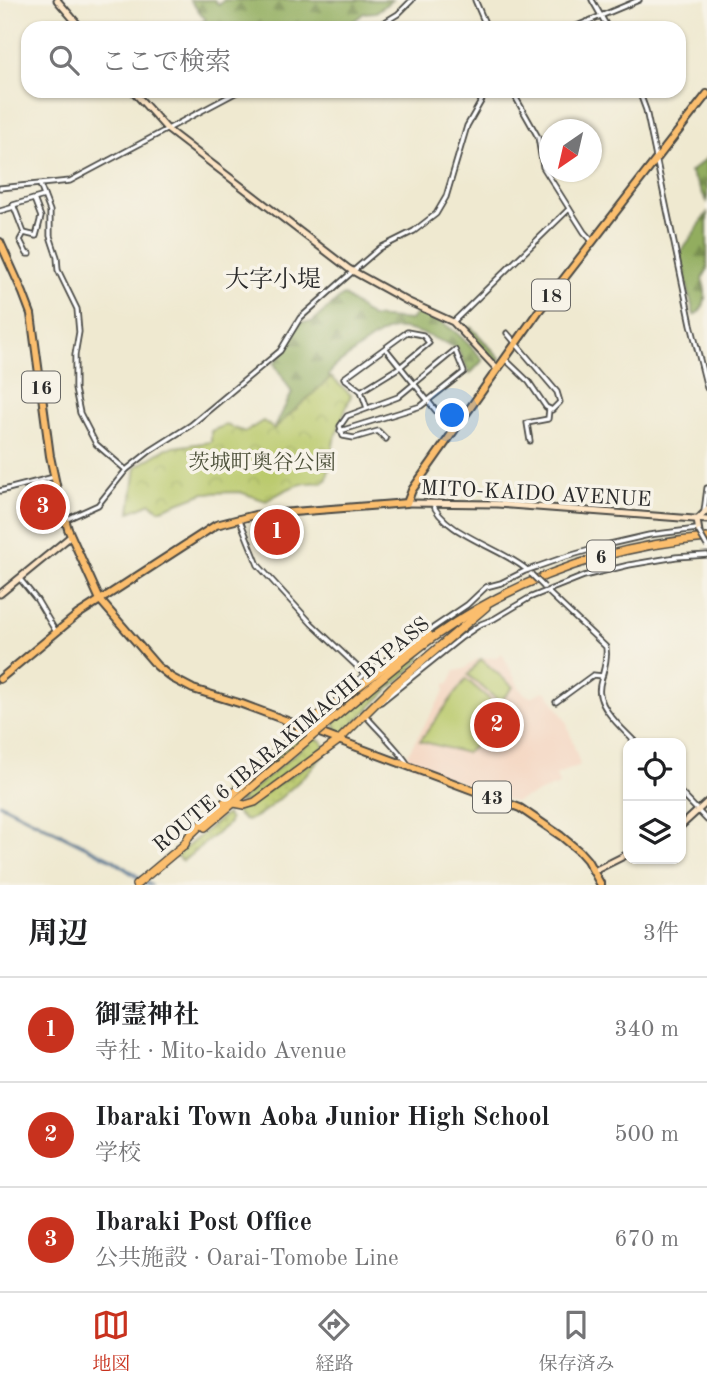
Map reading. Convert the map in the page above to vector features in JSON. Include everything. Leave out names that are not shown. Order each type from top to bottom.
[{"type":"highway","name":"ROUTE 6 IBARAKIMACHI BYPASS","points":[[136,885],[406,658],[485,604],[545,575],[593,558],[643,546],[707,538]]},
{"type":"highway","points":[[230,804],[245,805],[255,802],[338,741],[392,687],[500,596]]},
{"type":"highway","points":[[230,804],[303,727],[436,631],[472,607],[485,604]]},
{"type":"main road","name":"18","points":[[407,503],[412,490],[516,342],[707,94]]},
{"type":"main road","name":"16","points":[[0,242],[31,314],[54,477],[65,520],[100,600]]},
{"type":"main road","name":"MITO-KAIDO AVENUE","points":[[0,679],[56,632],[100,600],[200,534],[239,517],[407,503]]},
{"type":"main road","name":"43","points":[[100,600],[150,660],[172,678],[193,689],[242,704],[520,808],[583,856],[601,885]]},
{"type":"street","points":[[57,0],[75,21]]},
{"type":"street","points":[[387,21],[398,15],[412,0]]},
{"type":"street","points":[[475,0],[484,21]]},
{"type":"street","points":[[592,0],[604,21]]},
{"type":"street","points":[[586,21],[639,0]]},
{"type":"street","points":[[139,98],[168,130],[353,272],[453,322],[497,369]]},
{"type":"street","points":[[0,188],[70,181],[226,98]]},
{"type":"street","points":[[65,520],[98,505],[126,470],[191,425],[276,355],[300,318],[380,248],[425,224],[446,197],[467,127],[483,98]]},
{"type":"street","points":[[516,98],[538,137],[544,167],[592,241]]},
{"type":"street","points":[[642,98],[707,388]]},
{"type":"street","points":[[40,185],[52,217],[50,236],[58,270],[77,309],[79,332],[75,355],[75,389],[80,413],[96,444],[126,470]]},
{"type":"street","points":[[0,211],[44,196]]},
{"type":"street","points":[[24,233],[36,236],[41,217],[34,199]]},
{"type":"street","points":[[13,207],[24,233]]},
{"type":"street","points":[[453,322],[569,209]]},
{"type":"street","points":[[24,233],[20,240],[27,254],[30,254]]},
{"type":"street","points":[[361,391],[400,367],[429,343],[423,335],[407,332],[344,378],[361,391],[367,408]]},
{"type":"street","points":[[508,333],[557,393],[559,405],[554,410],[549,409]]},
{"type":"street","points":[[385,349],[428,402],[455,429]]},
{"type":"street","points":[[340,431],[413,410],[428,402],[464,372],[455,350],[394,399],[347,416],[340,426],[340,431],[343,436],[349,438],[378,431],[386,439]]},
{"type":"street","points":[[505,358],[529,382],[549,409],[548,419],[527,424],[530,442]]},
{"type":"street","points":[[0,491],[54,477]]},
{"type":"street","points":[[698,531],[703,521],[707,488]]},
{"type":"street","points":[[433,502],[438,514],[445,520],[479,542],[514,559],[530,572],[604,643],[607,651],[599,690],[602,701],[632,738]]},
{"type":"street","name":"MITO-KAIDO AVENUE","points":[[407,503],[497,504],[703,521]]},
{"type":"street","points":[[239,517],[258,565],[311,623],[365,674]]},
{"type":"street","points":[[334,705],[341,694],[365,674],[467,605],[486,587],[610,544],[649,535],[698,531]]},
{"type":"street","points":[[698,531],[707,546]]},
{"type":"street","points":[[0,594],[71,536]]},
{"type":"street","points":[[409,767],[408,761],[363,716],[481,624],[529,598],[584,576],[629,565],[707,555]]},
{"type":"street","points":[[20,578],[56,632]]},
{"type":"street","points":[[556,702],[593,675],[602,676]]},
{"type":"street","points":[[686,798],[707,820]]},
{"type":"street","points":[[686,822],[707,802]]},
{"type":"street","points":[[594,871],[623,856]]},
{"type":"shaded area","points":[[502,653],[525,694],[530,697],[544,691],[549,694],[566,721],[580,765],[556,775],[559,785],[514,802],[414,765],[407,755],[445,690],[445,684],[449,683],[455,671],[464,669],[477,659],[496,657]]},
{"type":"green space","points":[[190,0],[214,0],[219,5],[224,0],[392,0],[376,12],[364,13],[354,21],[204,21],[206,20]]},
{"type":"green space","points":[[707,158],[707,201],[690,172]]},
{"type":"green space","points":[[707,213],[707,270],[702,279],[705,300],[704,305],[694,315],[680,254]]},
{"type":"green space","points":[[343,295],[371,317],[411,320],[417,312],[438,321],[461,337],[483,360],[470,374],[457,348],[409,330],[388,331],[372,339],[334,367],[329,375],[329,386],[272,432],[292,393],[274,363],[290,344],[293,332],[301,322],[312,322]]},
{"type":"green space","points":[[471,327],[500,358],[497,364],[468,332]]},
{"type":"green space","name":"茨城町奥谷公園","points":[[331,377],[351,395],[334,440],[327,479],[322,483],[300,484],[266,501],[240,492],[204,493],[159,510],[151,503],[130,512],[136,467],[167,448],[211,442],[211,431],[226,425],[245,432],[263,421],[274,429]]},
{"type":"green space","points":[[413,648],[319,727],[316,726],[316,720]]},
{"type":"green space","points":[[417,654],[421,659],[343,733],[336,734],[333,731],[337,726],[332,724]]},
{"type":"green space","points":[[481,659],[513,687],[500,702],[468,675]]},
{"type":"green space","points":[[466,679],[509,716],[466,753],[420,741]]},
{"type":"green space","points":[[298,733],[308,736],[235,795]]},
{"type":"green space","points":[[314,738],[322,741],[325,747],[252,801],[238,802]]},
{"type":"green space","points":[[279,743],[223,799],[224,783],[233,772],[237,774],[260,760]]},
{"type":"green space","points":[[324,754],[299,781],[252,819],[245,820],[233,809],[244,807]]},
{"type":"green space","points":[[226,814],[230,820],[228,824],[183,861],[176,856]]},
{"type":"water","points":[[0,803],[115,860],[151,885],[147,885],[113,861]]},
{"type":"place","name":"Ibaraki Post Office","points":[[43,507]]},
{"type":"place","name":"御霊神社","points":[[277,532]]},
{"type":"place","name":"Ibaraki Town Aoba Junior High School","points":[[497,725]]},
{"type":"district","name":"大字小堤","points":[[273,279]]}]
